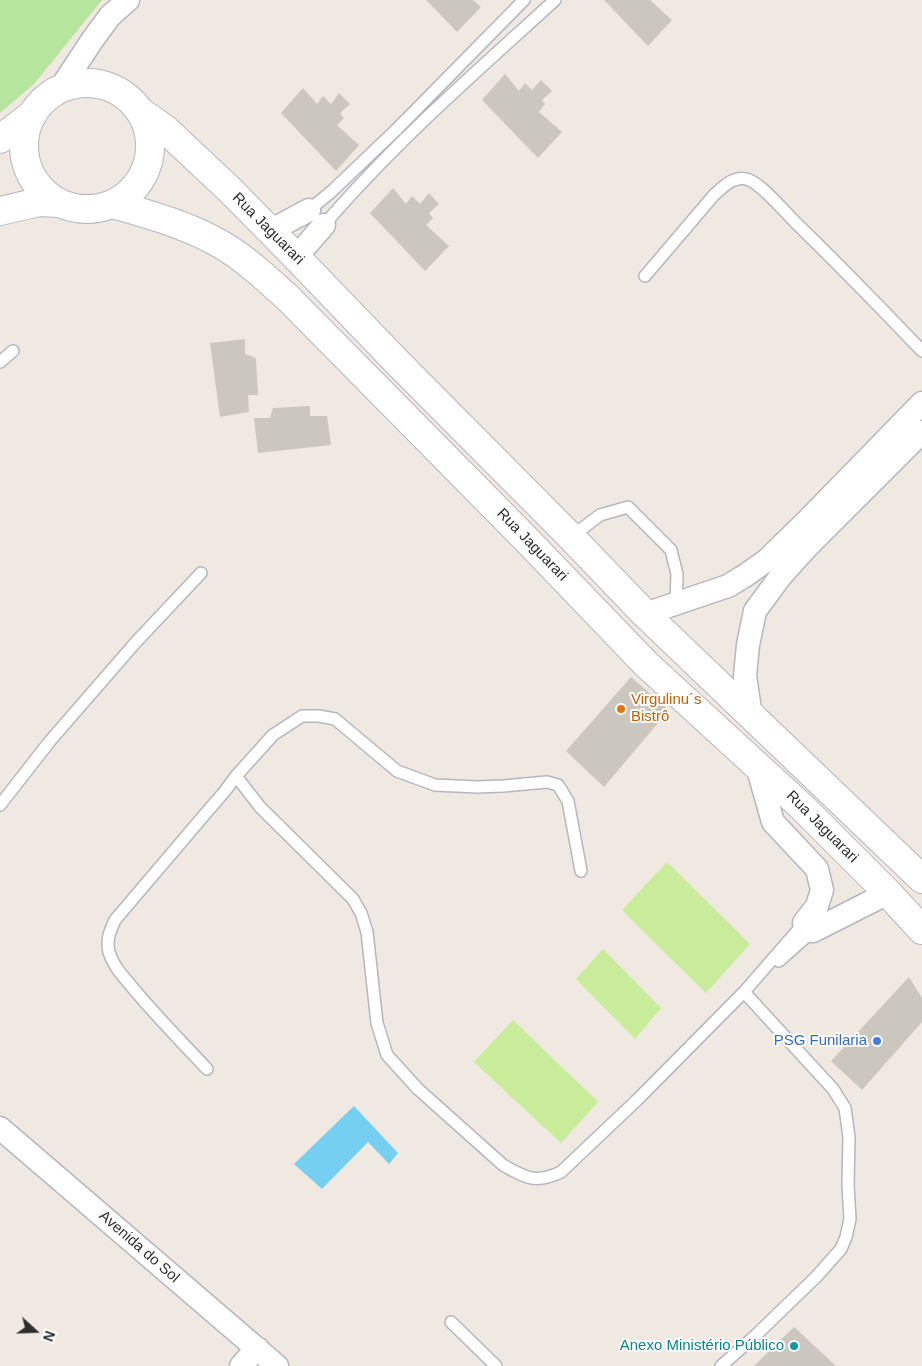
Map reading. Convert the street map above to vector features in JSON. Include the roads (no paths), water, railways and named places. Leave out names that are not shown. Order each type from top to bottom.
[{"type":"main road","points":[[0,139],[32,114],[44,99],[60,89],[74,84],[90,82],[105,85],[120,91],[132,100],[141,112],[150,140],[150,154],[144,175],[131,192],[113,204],[95,210],[76,209],[58,203],[46,195],[36,184],[29,171],[25,157],[24,142],[32,114]]},
{"type":"main road","name":"Rua Jaguarari","points":[[141,112],[165,129],[200,161],[645,614],[922,880]]},
{"type":"main road","points":[[0,211],[39,202],[58,203]]},
{"type":"main road","name":"Rua Jaguarari","points":[[113,204],[192,229],[223,245],[257,270],[282,292],[523,536],[646,664],[801,806],[888,893],[922,930]]},
{"type":"street","points":[[60,89],[110,16],[128,0]]},
{"type":"street","points":[[270,231],[317,218]]},
{"type":"street","points":[[296,257],[317,218]]},
{"type":"street","points":[[645,614],[728,586],[767,560],[861,467],[922,403]]},
{"type":"street","points":[[751,716],[745,676],[748,645],[755,611],[780,577],[807,548],[922,432]]},
{"type":"street","points":[[728,586],[755,611]]},
{"type":"street","points":[[757,766],[773,822],[817,869],[822,890],[809,927]]},
{"type":"street","points":[[809,927],[888,893]]},
{"type":"street","name":"Avenida do Sol","points":[[0,1128],[277,1366]]},
{"type":"street","points":[[241,1366],[256,1348]]},
{"type":"lane","points":[[317,218],[332,192],[524,0]]},
{"type":"lane","points":[[317,218],[341,205],[449,97],[555,0]]},
{"type":"lane","points":[[645,276],[714,195],[734,180],[745,178],[755,183],[773,200],[922,351]]},
{"type":"lane","points":[[0,362],[12,351]]},
{"type":"lane","points":[[571,537],[600,515],[628,507],[671,550],[677,574],[676,603]]},
{"type":"lane","points":[[0,805],[50,741],[136,642],[201,574]]},
{"type":"lane","points":[[208,1069],[144,1002],[114,965],[109,954],[109,932],[115,920],[236,776],[273,735],[302,716],[319,716],[335,719],[397,771],[435,785],[476,787],[547,782],[558,786],[568,801],[581,871]]},
{"type":"lane","points":[[236,776],[260,807],[353,898],[361,913],[367,932],[376,1023],[387,1054],[418,1089],[503,1166],[528,1178],[548,1178],[561,1172],[638,1100],[809,927]]},
{"type":"lane","points":[[721,1366],[816,1277],[841,1249],[850,1219],[848,1185],[849,1137],[845,1108],[833,1089],[744,992]]},
{"type":"lane","points":[[451,1322],[496,1366]]},
{"type":"water","points":[[354,1106],[398,1153],[389,1164],[368,1142],[322,1189],[294,1164]]},
{"type":"place","name":"Virgulinu´s Bistrô","points":[[621,709]]},
{"type":"place","name":"PSG Funilaria","points":[[877,1041]]},
{"type":"place","name":"Anexo Ministério Público","points":[[794,1346]]}]
